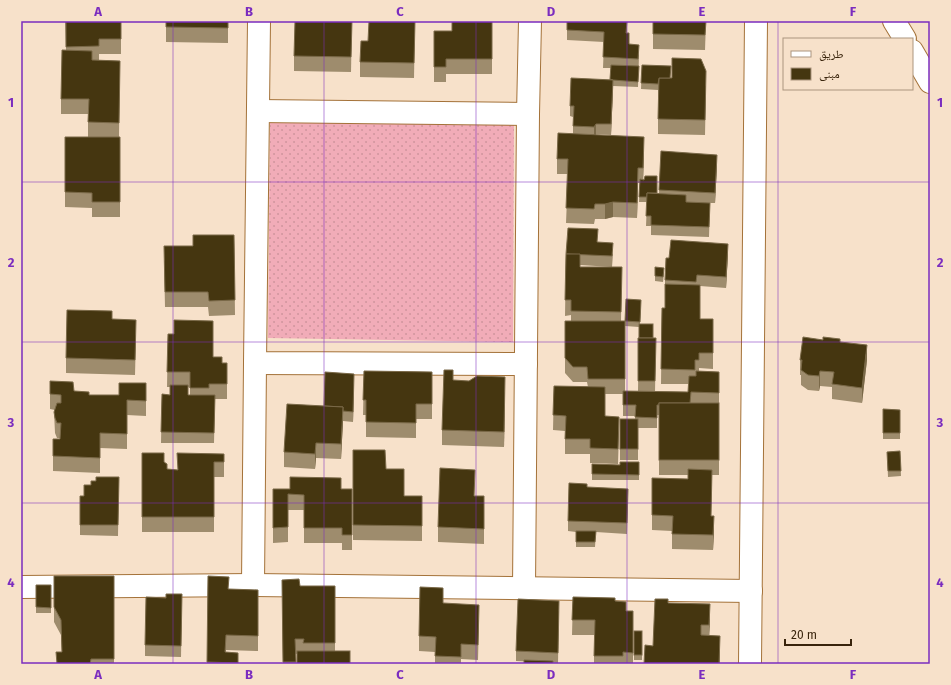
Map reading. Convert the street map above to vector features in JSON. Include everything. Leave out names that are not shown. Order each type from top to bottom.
[{"type":"street","points":[[254,585],[259,21]]},
{"type":"street","points":[[524,588],[530,21]]},
{"type":"street","points":[[750,664],[756,21]]},
{"type":"street","points":[[894,21],[904,38]]},
{"type":"street","points":[[913,53],[930,82]]},
{"type":"street","points":[[258,111],[528,114]]},
{"type":"street","points":[[255,363],[526,364]]},
{"type":"street","points":[[21,587],[254,585],[751,591]]},
{"type":"shaded area","points":[[270,121],[514,124],[513,342],[268,338]]},
{"type":"building","points":[[66,21],[121,21],[121,39],[99,39],[99,46],[66,47]]},
{"type":"building","points":[[166,21],[228,21],[228,28],[166,27]]},
{"type":"building","points":[[295,21],[352,21],[351,57],[294,56]]},
{"type":"building","points":[[369,21],[415,21],[414,63],[360,62],[361,41],[368,41]]},
{"type":"building","points":[[452,21],[492,21],[492,59],[446,59],[446,67],[434,67],[434,31],[452,31]]},
{"type":"building","points":[[567,21],[627,21],[626,33],[629,33],[629,44],[639,45],[638,59],[603,57],[604,32],[567,30]]},
{"type":"building","points":[[653,21],[706,21],[705,35],[653,34]]},
{"type":"building","points":[[62,50],[92,51],[92,60],[120,61],[119,123],[88,122],[89,99],[61,99]]},
{"type":"building","points":[[672,58],[701,59],[706,71],[705,120],[658,119],[659,78],[672,78]]},
{"type":"building","points":[[611,65],[639,66],[638,82],[610,79]]},
{"type":"building","points":[[642,65],[671,66],[670,78],[659,78],[658,84],[641,83]]},
{"type":"building","points":[[571,78],[613,80],[611,124],[596,124],[594,127],[573,126],[574,106],[570,106]]},
{"type":"building","points":[[558,133],[644,137],[643,168],[638,168],[637,203],[613,202],[595,204],[594,209],[566,208],[568,159],[557,159]]},
{"type":"building","points":[[65,137],[120,137],[120,202],[92,202],[92,193],[65,192]]},
{"type":"building","points":[[661,151],[717,155],[715,193],[659,190]]},
{"type":"building","points":[[645,176],[657,176],[657,193],[647,193],[647,197],[639,197],[640,179],[644,180]]},
{"type":"building","points":[[647,193],[686,195],[686,202],[710,203],[709,227],[651,225],[651,216],[646,216]]},
{"type":"building","points":[[568,228],[598,229],[597,242],[613,243],[612,256],[566,254]]},
{"type":"building","points":[[193,235],[234,235],[235,300],[209,301],[208,292],[165,292],[164,246],[193,246]]},
{"type":"building","points":[[671,240],[728,244],[726,277],[697,275],[696,282],[665,280],[666,258],[669,258]]},
{"type":"building","points":[[566,254],[580,254],[580,267],[622,267],[621,312],[571,311],[571,300],[565,300]]},
{"type":"building","points":[[655,267],[664,268],[663,277],[655,276]]},
{"type":"building","points":[[665,284],[700,285],[700,319],[713,319],[713,353],[699,353],[699,360],[695,360],[695,370],[661,369],[662,308],[665,308]]},
{"type":"building","points":[[626,299],[641,300],[640,322],[625,321]]},
{"type":"building","points":[[67,310],[112,311],[112,319],[136,320],[135,360],[66,358]]},
{"type":"building","points":[[174,320],[213,321],[213,357],[222,357],[222,363],[227,363],[227,384],[209,384],[209,388],[190,388],[190,372],[167,372],[168,334],[174,334]]},
{"type":"building","points":[[565,321],[625,321],[625,379],[588,379],[587,367],[573,367],[565,358]]},
{"type":"building","points":[[639,324],[653,324],[653,338],[639,338]]},
{"type":"building","points":[[803,337],[823,340],[823,337],[840,339],[840,342],[867,345],[862,388],[832,384],[834,372],[820,371],[819,376],[808,375],[801,370],[802,360],[800,360]]},
{"type":"building","points":[[638,338],[656,338],[655,381],[638,381]]},
{"type":"building","points":[[444,370],[453,370],[453,380],[469,381],[477,376],[505,377],[504,432],[442,430]]},
{"type":"building","points":[[364,371],[432,372],[432,404],[416,404],[416,423],[366,422],[366,400],[363,400]]},
{"type":"building","points":[[696,371],[719,372],[719,393],[691,392],[690,403],[659,403],[659,405],[657,405],[657,418],[635,417],[636,405],[623,405],[623,391],[688,392],[689,376],[696,376]]},
{"type":"building","points":[[325,372],[354,374],[353,412],[343,411],[343,407],[324,406]]},
{"type":"building","points":[[50,381],[73,382],[74,391],[89,392],[89,395],[119,395],[119,383],[146,383],[146,401],[127,400],[127,434],[100,433],[100,458],[53,456],[53,439],[60,439],[61,423],[57,423],[54,412],[57,403],[61,403],[61,395],[50,394]]},
{"type":"building","points":[[170,385],[188,385],[188,395],[215,395],[214,433],[161,432],[162,394],[170,395]]},
{"type":"building","points":[[554,386],[605,387],[605,416],[619,417],[618,449],[590,448],[590,439],[565,439],[566,416],[553,415]]},
{"type":"building","points":[[659,403],[719,403],[719,460],[659,460]]},
{"type":"building","points":[[287,404],[343,407],[341,444],[316,443],[315,454],[284,452]]},
{"type":"building","points":[[883,409],[900,410],[900,433],[883,433]]},
{"type":"building","points":[[620,419],[638,419],[638,449],[620,449]]},
{"type":"building","points":[[353,450],[385,450],[386,469],[404,469],[404,496],[422,496],[422,526],[353,525]]},
{"type":"building","points":[[900,451],[901,471],[888,471],[887,452]]},
{"type":"building","points":[[142,453],[164,453],[164,462],[167,464],[167,469],[178,470],[177,453],[224,454],[224,462],[214,462],[214,517],[142,517]]},
{"type":"building","points":[[620,462],[639,462],[639,475],[592,474],[592,464],[620,465]]},
{"type":"building","points":[[440,468],[475,470],[474,496],[484,496],[484,529],[438,527]]},
{"type":"building","points":[[688,469],[712,470],[711,516],[714,516],[713,535],[672,534],[673,516],[652,515],[652,478],[688,479]]},
{"type":"building","points":[[96,477],[119,477],[118,525],[80,525],[80,496],[84,496],[84,485],[91,485],[91,481],[96,481]]},
{"type":"building","points":[[290,477],[341,478],[341,489],[352,489],[352,535],[342,535],[342,528],[304,528],[304,495],[288,494],[288,527],[273,528],[273,489],[290,489]]},
{"type":"building","points":[[569,483],[587,484],[587,487],[628,489],[627,523],[568,521]]},
{"type":"building","points":[[576,531],[596,531],[595,542],[576,542]]},
{"type":"building","points":[[54,576],[114,576],[114,659],[91,659],[90,664],[57,664],[56,652],[62,652],[61,620],[54,607]]},
{"type":"building","points":[[208,576],[229,577],[228,589],[258,590],[258,636],[226,635],[225,652],[238,653],[238,663],[207,662]]},
{"type":"building","points":[[299,579],[300,586],[335,586],[335,643],[303,643],[304,639],[295,639],[296,662],[283,662],[282,580]]},
{"type":"building","points":[[36,585],[51,585],[51,608],[36,607]]},
{"type":"building","points":[[420,587],[443,588],[443,603],[479,605],[478,645],[461,644],[461,657],[435,656],[436,637],[419,636]]},
{"type":"building","points":[[166,594],[182,594],[181,646],[145,645],[146,597],[166,598]]},
{"type":"building","points":[[573,597],[615,598],[615,601],[626,602],[626,611],[633,611],[633,653],[623,652],[623,656],[594,656],[595,620],[572,620]]},
{"type":"building","points":[[518,599],[559,601],[558,653],[516,651]]},
{"type":"building","points":[[655,599],[668,599],[668,603],[710,604],[709,625],[701,625],[701,635],[720,636],[719,664],[644,664],[645,645],[653,646]]},
{"type":"building","points":[[634,631],[642,631],[642,655],[634,655]]},
{"type":"building","points":[[297,651],[350,651],[350,664],[297,664]]},
{"type":"building","points":[[524,660],[553,661],[553,664],[524,664]]}]
